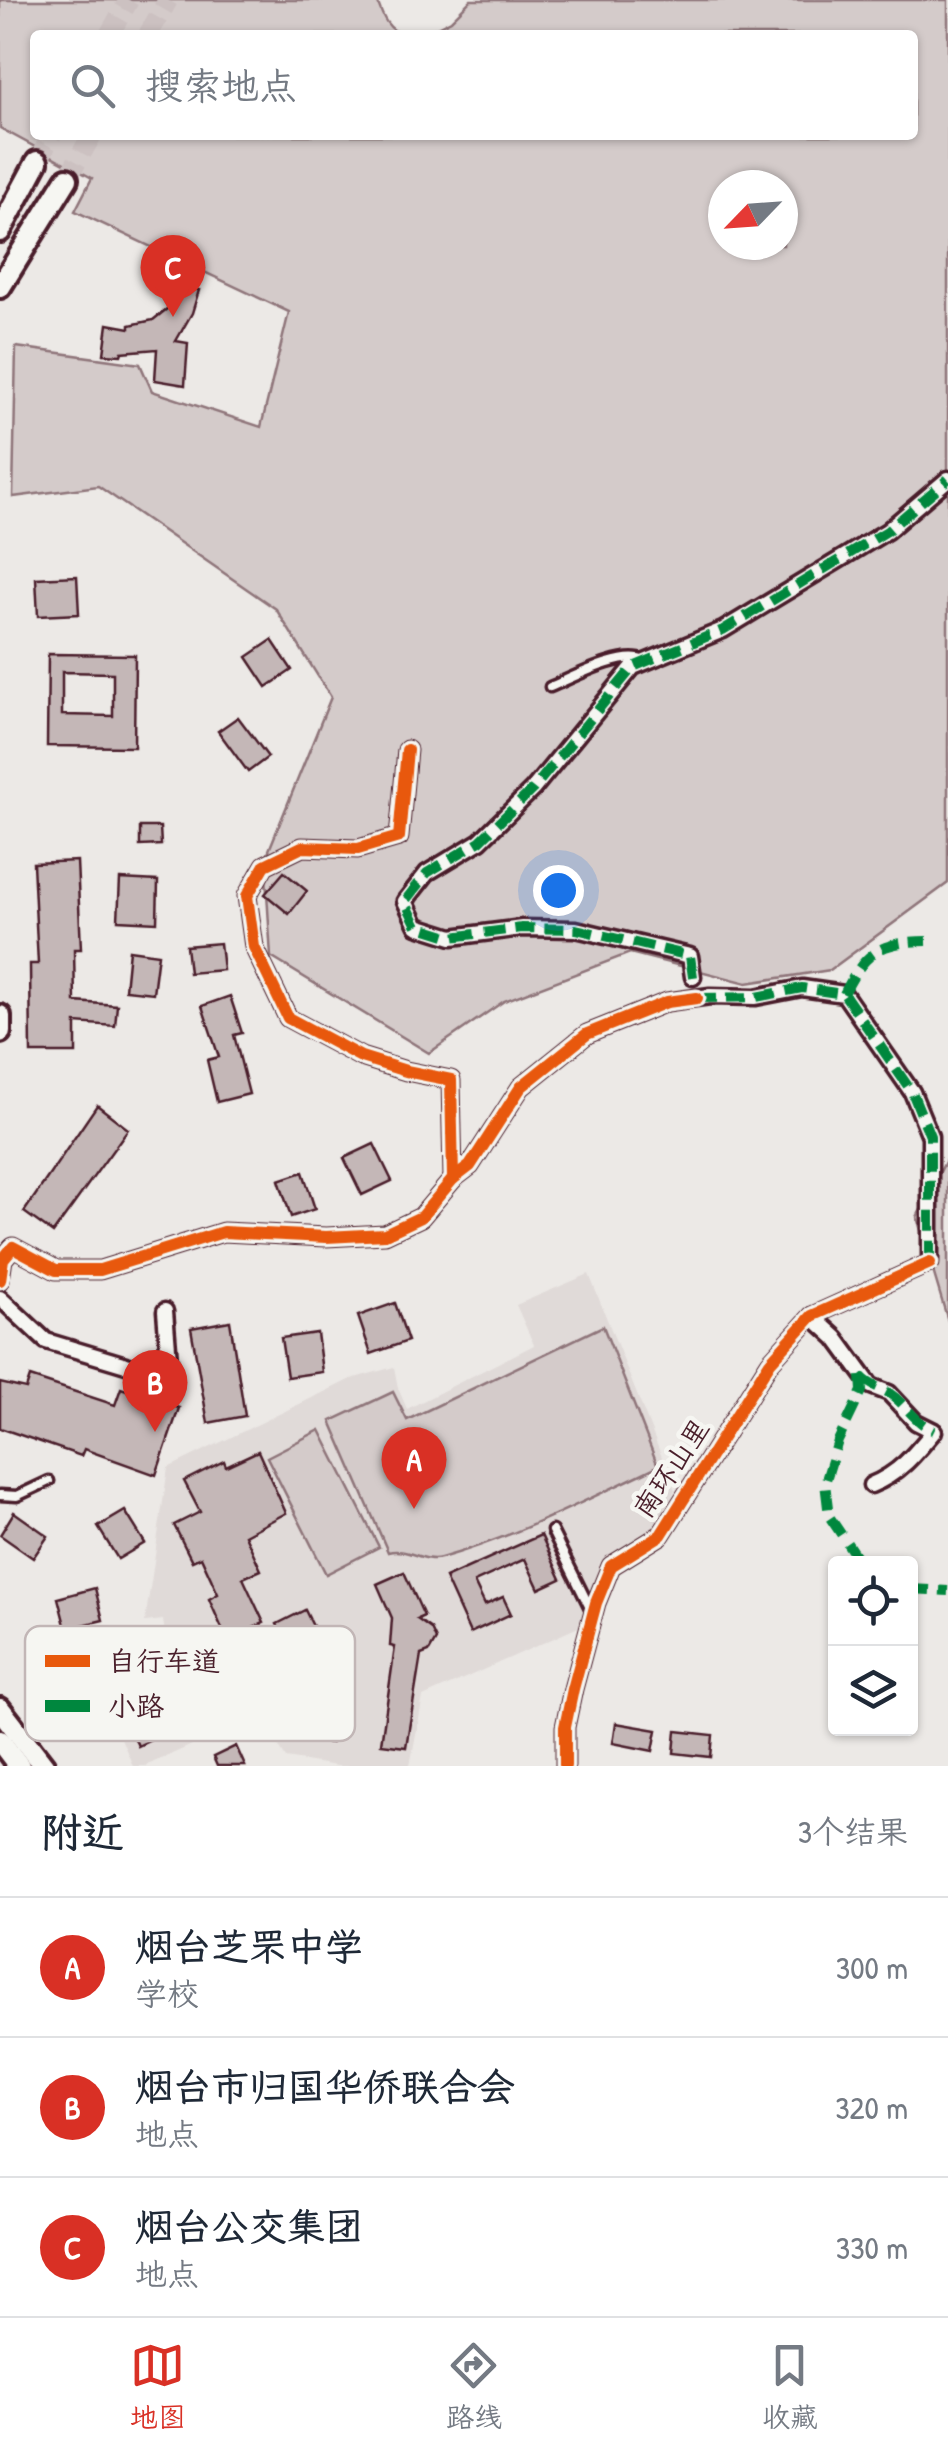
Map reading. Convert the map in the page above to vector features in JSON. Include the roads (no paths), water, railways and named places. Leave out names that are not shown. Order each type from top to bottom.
[{"type":"main road","points":[[0,231],[37,162]]},
{"type":"main road","points":[[0,288],[67,179]]},
{"type":"main road","points":[[0,1016],[0,1032]]},
{"type":"main road","points":[[0,1710],[44,1766]]},
{"type":"main road","points":[[0,1741],[19,1766]]},
{"type":"street","points":[[693,977],[690,956],[576,929],[522,928],[452,937],[417,926],[405,901],[427,874],[480,842],[520,802],[633,667],[723,630],[887,531],[948,479]]},
{"type":"street","points":[[408,750],[399,838],[358,849],[302,847],[266,865],[247,896],[254,947],[288,1018],[361,1056],[451,1080],[454,1179]]},
{"type":"street","points":[[0,1280],[3,1259],[13,1246],[56,1270],[100,1270],[224,1232],[326,1238],[385,1234],[421,1217],[470,1166],[521,1087],[587,1034],[667,1002],[756,997],[802,988],[844,994],[912,1092],[930,1136],[930,1263],[812,1316],[836,1338],[871,1386],[889,1393],[916,1422],[934,1432],[890,1478],[871,1485]]},
{"type":"street","points":[[0,1298],[46,1341],[146,1371],[170,1373],[165,1310]]},
{"type":"street","name":"南环山里","points":[[565,1766],[565,1726],[593,1614],[611,1566],[661,1535],[770,1362],[812,1316]]},
{"type":"lane","points":[[550,687],[620,659],[636,656],[645,662]]},
{"type":"lane","points":[[0,1495],[17,1496],[50,1481]]},
{"type":"lane","points":[[552,1530],[593,1614]]},
{"type":"tunnel","points":[[112,30],[129,0]]},
{"type":"tunnel","points":[[151,30],[168,0]]},
{"type":"tunnel","points":[[37,162],[49,140]]},
{"type":"tunnel","points":[[67,179],[89,140]]},
{"type":"place","name":"烟台公交集团","points":[[173,317]]},
{"type":"place","name":"烟台市归国华侨联合会","points":[[155,1432]]},
{"type":"place","name":"烟台芝罘中学","points":[[414,1509]]}]
